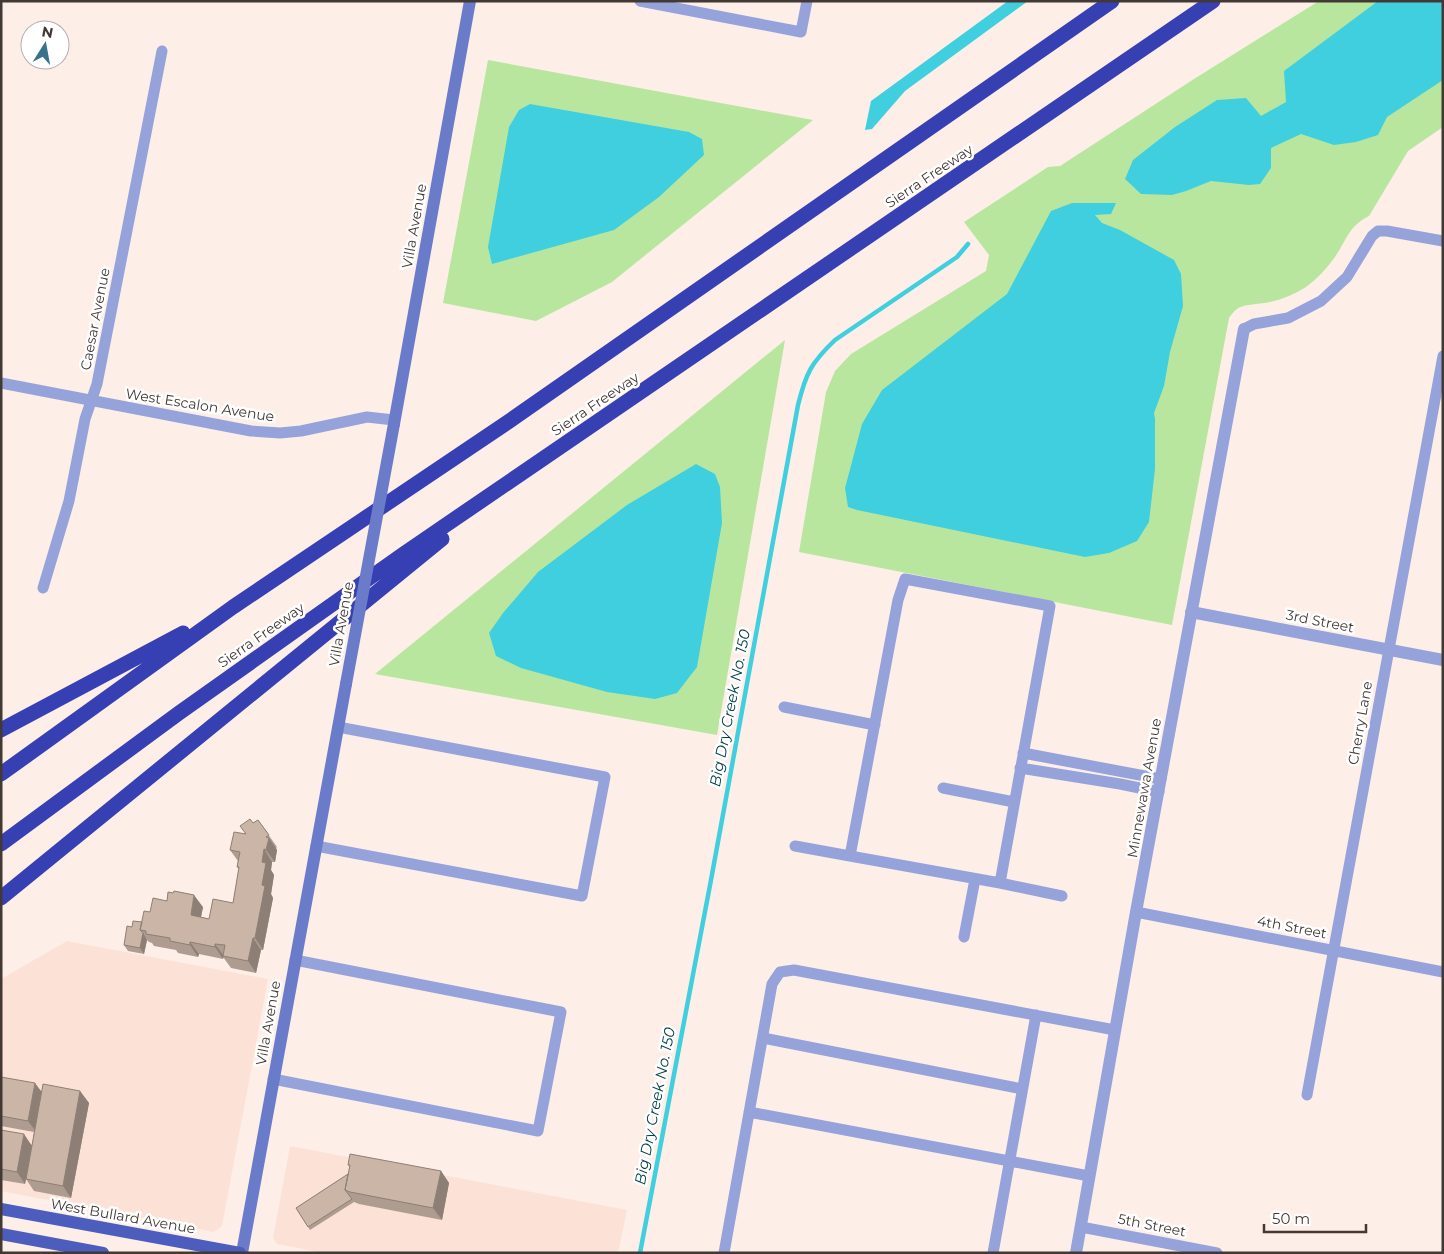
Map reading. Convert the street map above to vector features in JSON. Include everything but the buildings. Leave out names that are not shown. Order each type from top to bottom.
[{"type":"highway","points":[[1,774],[233,607],[508,422],[1112,1]]},
{"type":"highway","name":"Sierra Freeway","points":[[1,844],[203,696],[402,556],[1213,1]]},
{"type":"highway","points":[[1,898],[524,472]]},
{"type":"highway","points":[[1,730],[233,607]]},
{"type":"main road","name":"Villa Avenue","points":[[241,1253],[470,1]]},
{"type":"main road","name":"West Bullard Avenue","points":[[1,1210],[241,1253]]},
{"type":"main road","points":[[1,1234],[103,1253]]},
{"type":"street","points":[[640,2],[801,32],[807,1]]},
{"type":"street","name":"Caesar Avenue","points":[[43,588],[69,500],[85,419],[92,402],[99,374],[162,51]]},
{"type":"street","points":[[1244,329],[1254,324],[1288,318],[1321,301],[1347,277],[1372,236],[1378,231],[1443,241]]},
{"type":"street","name":"Minnewawa Avenue","points":[[1076,1253],[1136,912],[1244,329]]},
{"type":"street","name":"Cherry Lane","points":[[1307,1095],[1443,356]]},
{"type":"street","name":"West Escalon Avenue","points":[[1,384],[251,431],[280,433],[301,431],[367,417],[394,422]]},
{"type":"street","points":[[850,856],[898,600],[905,579],[1050,606],[1000,883]]},
{"type":"street","name":"3rd Street","points":[[1192,612],[1443,660]]},
{"type":"street","points":[[784,707],[875,724]]},
{"type":"street","points":[[316,846],[582,896],[605,777],[338,727]]},
{"type":"street","points":[[1023,753],[1161,779]]},
{"type":"street","points":[[1092,780],[1094,766]]},
{"type":"street","points":[[1020,768],[1159,792]]},
{"type":"street","points":[[943,788],[1014,802]]},
{"type":"street","points":[[795,846],[1062,896]]},
{"type":"street","points":[[964,937],[975,879]]},
{"type":"street","name":"4th Street","points":[[1136,912],[1443,972]]},
{"type":"street","points":[[273,1079],[538,1130],[561,1012],[295,960]]},
{"type":"street","points":[[724,1253],[772,984],[780,972],[794,970],[1115,1030]]},
{"type":"street","points":[[993,1253],[1036,1015]]},
{"type":"street","points":[[763,1038],[1022,1089]]},
{"type":"street","points":[[749,1112],[1089,1176]]},
{"type":"street","name":"5th Street","points":[[1081,1226],[1217,1253]]},
{"type":"shaded area","points":[[67,941],[268,979],[222,1226],[214,1232],[1,1191],[1,979]]},
{"type":"shaded area","points":[[290,1146],[627,1210],[618,1253],[324,1253],[277,1244],[273,1238]]},
{"type":"green space","points":[[1319,1],[1443,1],[1443,127],[1408,151],[1369,216],[1357,224],[1349,233],[1335,257],[1314,280],[1302,290],[1284,298],[1240,307],[1229,318],[1172,625],[799,552],[826,392],[835,371],[851,354],[986,271],[989,255],[964,222],[1048,167],[1060,166]]},
{"type":"green space","points":[[488,60],[813,120],[612,282],[536,321],[443,303]]},
{"type":"green space","points":[[785,340],[717,735],[375,674]]},
{"type":"water","points":[[1008,1],[1028,1],[905,91],[872,129],[865,130],[871,101]]},
{"type":"water","points":[[1378,1],[1443,1],[1443,80],[1387,117],[1378,135],[1356,142],[1334,145],[1301,134],[1271,148],[1271,168],[1260,184],[1249,185],[1211,181],[1172,195],[1141,194],[1125,179],[1133,160],[1175,127],[1217,100],[1246,98],[1261,116],[1286,102],[1284,71]]},
{"type":"water","points":[[530,104],[689,132],[702,139],[704,155],[659,197],[614,230],[492,264],[488,247],[509,127],[519,110]]},
{"type":"water","points":[[1072,203],[1116,203],[1111,214],[1095,215],[1102,223],[1120,230],[1174,260],[1181,274],[1183,306],[1170,352],[1164,386],[1154,413],[1155,469],[1149,522],[1137,541],[1109,553],[1085,557],[848,507],[845,488],[862,424],[882,390],[1007,294],[1051,211]]},
{"type":"water","points":[[696,464],[715,474],[720,487],[722,523],[697,667],[677,693],[655,699],[607,692],[521,668],[496,656],[489,633],[503,613],[538,572],[627,505]]},
{"type":"waterway","name":"Big Dry Creek No. 150","points":[[640,1253],[798,405],[804,385],[810,369],[820,355],[835,340],[957,257],[968,244]]}]
